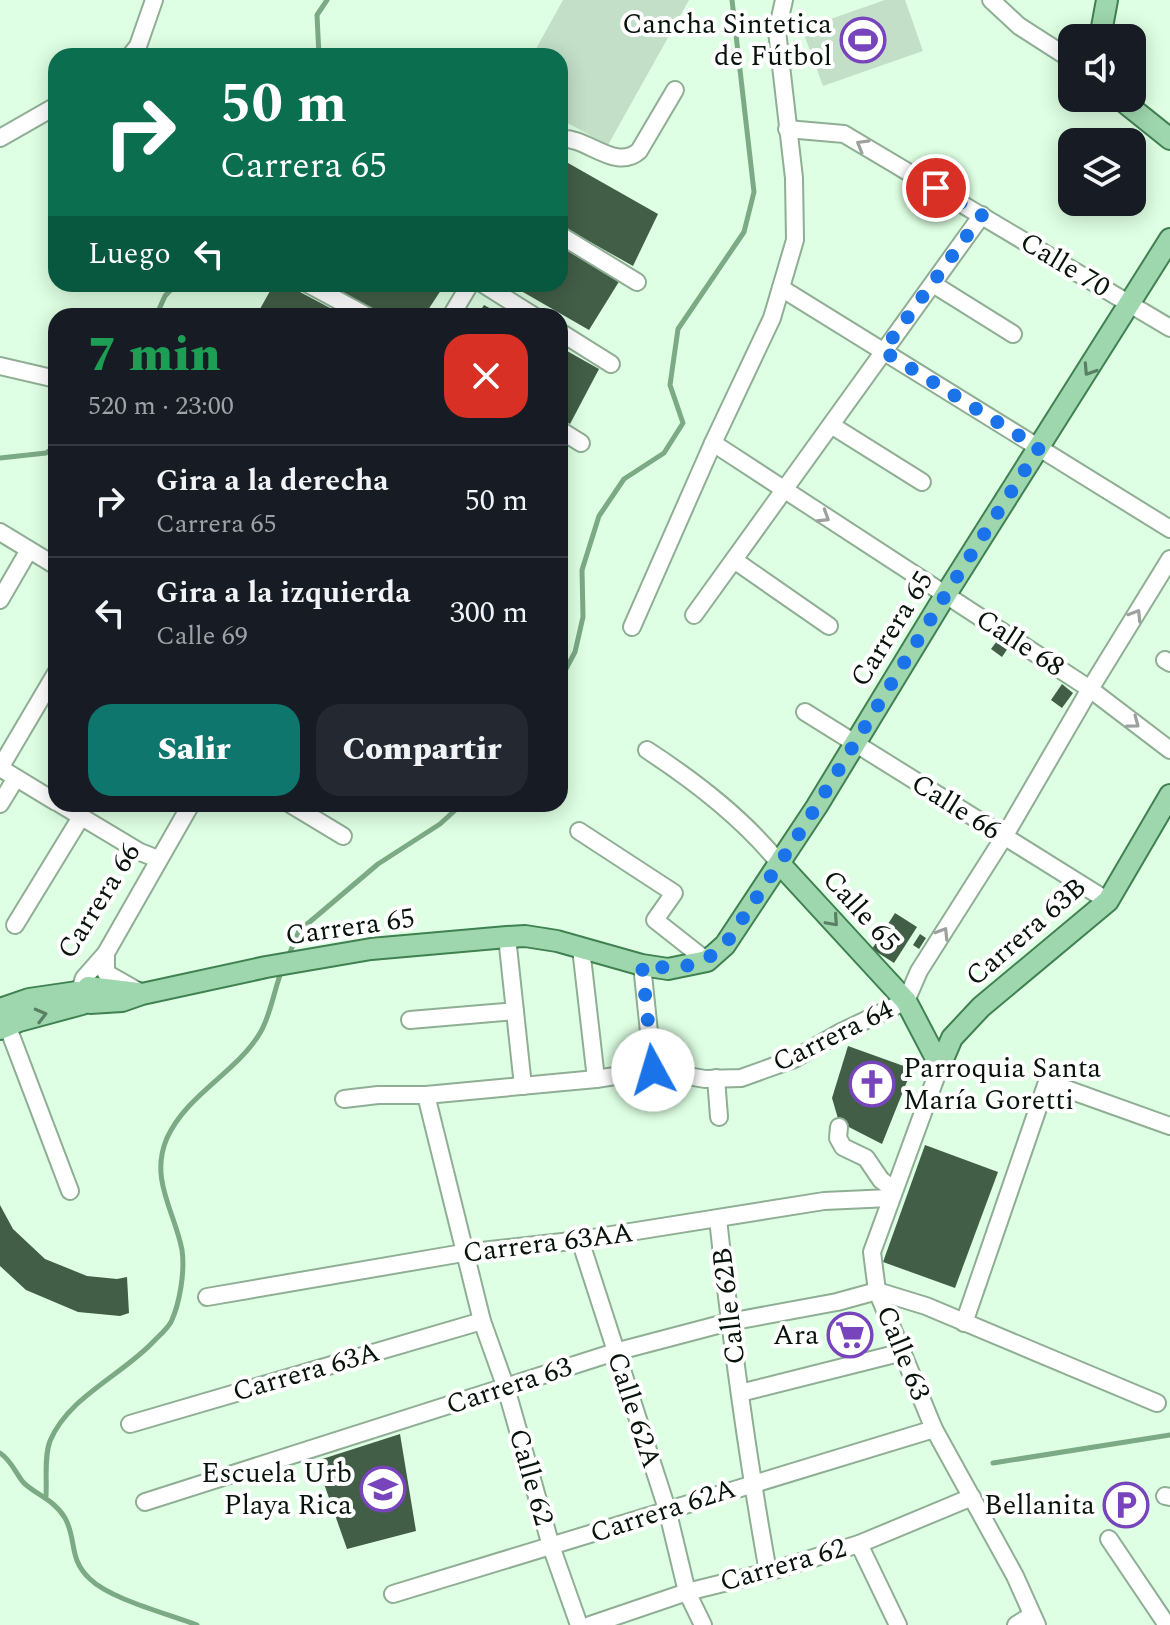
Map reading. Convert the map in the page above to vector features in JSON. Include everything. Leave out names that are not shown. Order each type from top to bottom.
[{"type":"main road","points":[[1103,24],[1107,0]]},
{"type":"main road","points":[[1136,112],[1170,139]]},
{"type":"main road","name":"Carrera 65","points":[[84,994],[122,1001],[264,968],[371,949],[507,937],[557,941],[642,965],[668,969],[707,961],[725,945],[780,864],[1170,239]]},
{"type":"main road","name":"Carrera 63B","points":[[940,1066],[952,1038],[981,1007],[1108,901],[1170,795]]},
{"type":"main road","name":"Calle 65","points":[[780,864],[906,1001],[940,1066]]},
{"type":"main road","name":"Carrera 66","points":[[2,1021],[29,999],[84,994]]},
{"type":"street","points":[[136,48],[154,0]]},
{"type":"street","points":[[632,627],[772,318],[795,240],[794,178],[777,31],[784,0]]},
{"type":"street","points":[[991,0],[1019,26],[1058,51]]},
{"type":"street","points":[[568,139],[615,157],[632,157],[639,151],[675,90]]},
{"type":"street","points":[[0,138],[48,111]]},
{"type":"street","name":"Calle 70","points":[[787,129],[844,134],[1170,328]]},
{"type":"street","points":[[694,615],[982,215]]},
{"type":"street","points":[[568,240],[637,282]]},
{"type":"street","points":[[933,284],[1013,334]]},
{"type":"street","points":[[781,288],[1170,529]]},
{"type":"street","points":[[323,292],[352,308]]},
{"type":"street","points":[[496,292],[521,308]]},
{"type":"street","points":[[568,337],[611,364]]},
{"type":"street","points":[[0,366],[48,377]]},
{"type":"street","points":[[831,425],[922,482]]},
{"type":"street","points":[[568,435],[581,443]]},
{"type":"street","name":"Calle 68","points":[[713,443],[1090,689],[1170,750]]},
{"type":"street","points":[[0,532],[48,561]]},
{"type":"street","points":[[0,600],[29,550]]},
{"type":"street","name":"Carrera 64","points":[[344,1099],[523,1086],[653,1070],[705,1079],[741,1078],[794,1059],[906,1001],[919,971],[1004,837],[1170,559]]},
{"type":"street","points":[[734,560],[829,626]]},
{"type":"street","points":[[48,687],[0,768],[48,796]]},
{"type":"street","name":"Calle 66","points":[[805,712],[1108,901]]},
{"type":"street","name":"Calle 65","points":[[647,750],[683,774],[760,839],[780,864]]},
{"type":"street","points":[[0,804],[16,778]]},
{"type":"street","points":[[15,925],[67,812]]},
{"type":"street","points":[[78,812],[158,859]]},
{"type":"street","name":"Carrera 66","points":[[84,994],[84,978],[106,953],[186,812]]},
{"type":"street","points":[[303,812],[343,836]]},
{"type":"street","points":[[579,831],[674,893],[655,920],[707,961]]},
{"type":"street","points":[[507,937],[523,1086]]},
{"type":"street","points":[[581,948],[596,1079]]},
{"type":"street","points":[[106,953],[106,973],[142,994]]},
{"type":"street","points":[[642,965],[653,1070]]},
{"type":"street","points":[[410,1020],[515,1011]]},
{"type":"street","points":[[2,1021],[70,1191]]},
{"type":"street","name":"Calle 63","points":[[940,1066],[872,1252],[877,1291],[934,1429],[1015,1576],[1035,1620]]},
{"type":"street","points":[[716,1078],[719,1117]]},
{"type":"street","points":[[964,1323],[1047,1082],[1170,1126]]},
{"type":"street","name":"Calle 62","points":[[426,1095],[482,1321],[506,1388],[551,1546],[579,1625]]},
{"type":"street","points":[[839,1127],[838,1138],[843,1147],[866,1158],[892,1193]]},
{"type":"street","name":"Carrera 63AA","points":[[207,1297],[463,1253],[580,1240],[892,1193]]},
{"type":"street","name":"Calle 62B","points":[[718,1219],[729,1322],[768,1572]]},
{"type":"street","name":"Calle 62A","points":[[580,1240],[667,1509],[687,1592],[703,1625]]},
{"type":"street","points":[[877,1291],[926,1306],[1157,1403]]},
{"type":"street","name":"Carrera 63","points":[[145,1502],[615,1352],[729,1322],[837,1302],[877,1291]]},
{"type":"street","name":"Carrera 63A","points":[[130,1424],[482,1321]]},
{"type":"street","name":"Calle 62B","points":[[740,1393],[903,1352]]},
{"type":"street","name":"Carrera 62A","points":[[393,1594],[934,1429]]},
{"type":"street","name":"Carrera 62","points":[[590,1625],[687,1592],[768,1572],[859,1544],[972,1497]]},
{"type":"street","points":[[1109,1539],[1167,1625]]},
{"type":"street","points":[[859,1544],[898,1625]]},
{"type":"street","points":[[1016,1625],[1035,1620]]},
{"type":"green space","points":[[563,0],[689,0],[608,145],[568,123],[568,48],[536,48]]},
{"type":"green space","name":"Cancha Sintetica de Fútbol","points":[[885,0],[905,0],[923,51],[823,86],[802,29]]},
{"type":"building","points":[[568,163],[658,214],[633,266],[568,229]]},
{"type":"building","points":[[568,251],[620,280],[589,330],[568,318],[568,308],[551,308],[523,292],[568,292]]},
{"type":"building","points":[[270,292],[300,292],[330,308],[260,308]]},
{"type":"building","points":[[338,292],[440,292],[429,308],[366,308]]},
{"type":"building","points":[[568,352],[599,369],[568,423]]},
{"type":"building","points":[[997,641],[1008,648],[1002,657],[991,649]]},
{"type":"building","points":[[1062,684],[1073,693],[1062,708],[1051,700]]},
{"type":"building","points":[[895,913],[917,927],[894,963],[872,949]]},
{"type":"building","points":[[920,934],[926,938],[919,949],[913,945]]},
{"type":"building","name":"Parroquia Santa María Goretti","points":[[848,1046],[912,1069],[882,1144],[839,1122],[832,1098]]},
{"type":"building","points":[[925,1145],[998,1172],[955,1288],[883,1262]]},
{"type":"building","points":[[0,1205],[13,1229],[45,1259],[87,1276],[127,1277],[129,1313],[120,1316],[78,1312],[26,1290],[0,1266]]},
{"type":"building","points":[[400,1434],[416,1531],[347,1549],[316,1461]]},
{"type":"waterway","points":[[319,48],[317,15],[327,0]]},
{"type":"waterway","points":[[568,665],[575,652],[583,617],[582,570],[599,516],[624,479],[664,453],[683,423],[670,385],[678,329],[744,232],[754,192],[732,0]]},
{"type":"waterway","points":[[160,308],[169,292]]},
{"type":"waterway","points":[[0,458],[48,452]]},
{"type":"waterway","points":[[288,957],[299,931],[378,864],[453,812]]},
{"type":"waterway","points":[[46,1496],[48,1447],[59,1425],[83,1398],[142,1353],[171,1322],[179,1296],[183,1258],[162,1181],[162,1153],[176,1122],[238,1060],[260,1033],[282,970]]},
{"type":"waterway","points":[[993,1463],[1170,1435]]},
{"type":"waterway","points":[[0,1453],[23,1482],[60,1511],[69,1526],[78,1564],[90,1579],[111,1593],[197,1625]]},
{"type":"place","name":"Cancha Sintetica de Fútbol","points":[[863,40]]},
{"type":"place","name":"Parroquia Santa María Goretti","points":[[872,1084]]},
{"type":"place","name":"Ara","points":[[850,1335]]},
{"type":"place","name":"Escuela Urb Playa Rica","points":[[383,1489]]},
{"type":"place","name":"Bellanita","points":[[1126,1505]]},
{"type":"route","points":[[653,1070],[642,965],[668,969],[707,961],[725,945],[805,825],[1039,448],[883,351],[982,215],[936,188]]}]
